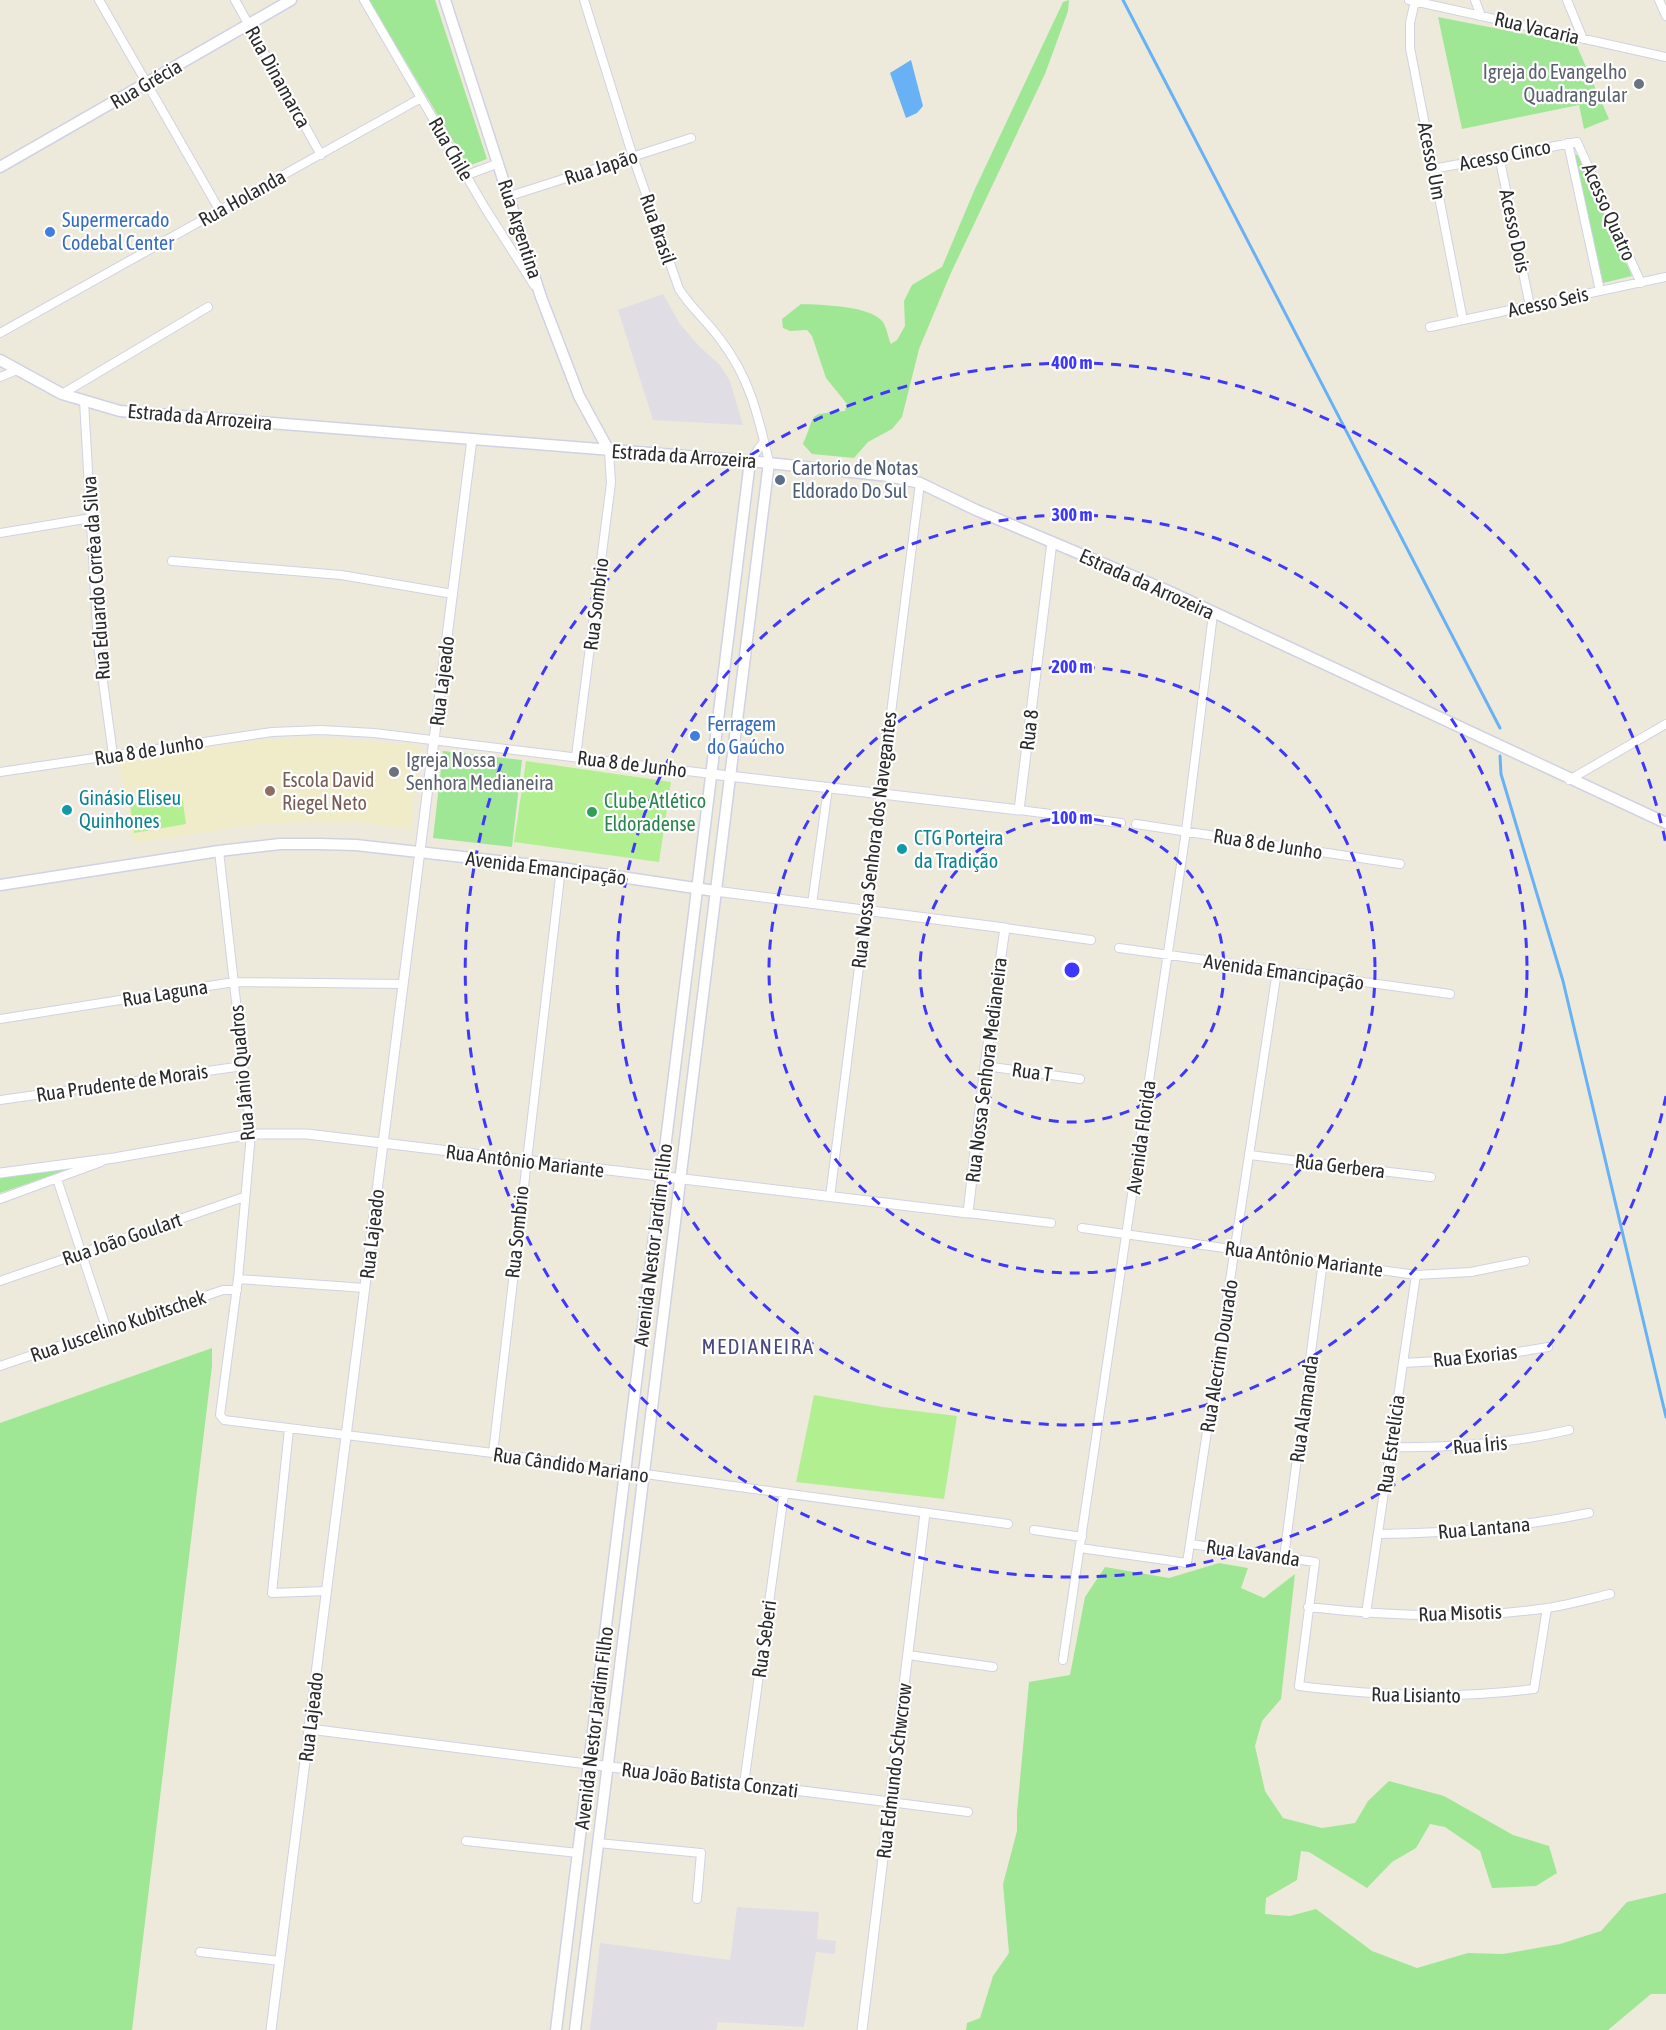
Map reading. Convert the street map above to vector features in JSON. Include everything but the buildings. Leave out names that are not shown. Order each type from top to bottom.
[{"type":"main road","name":"Rua Grécia","points":[[0,166],[291,0]]},
{"type":"main road","name":"Rua Argentina","points":[[445,0],[541,297],[579,396],[609,451]]},
{"type":"main road","name":"Estrada da Arrozeira","points":[[0,360],[62,394],[120,411],[768,462],[889,476],[920,483],[1166,590],[1569,780],[1666,823]]},
{"type":"main road","name":"Avenida Nestor Jardim Filho","points":[[556,2030],[750,461]]},
{"type":"main road","name":"Avenida Nestor Jardim Filho","points":[[575,2030],[768,462]]},
{"type":"main road","name":"Avenida Emancipação","points":[[0,885],[219,851],[280,844],[319,844],[420,852],[561,868],[715,891]]},
{"type":"main road","points":[[678,1046],[696,1047]]},
{"type":"main road","points":[[571,1911],[589,1913]]},
{"type":"street","points":[[99,0],[220,211]]},
{"type":"street","name":"Rua Dinamarca","points":[[236,0],[321,155]]},
{"type":"street","name":"Rua Chile","points":[[364,0],[541,297]]},
{"type":"street","name":"Rua Brasil","points":[[584,0],[633,157],[679,289],[688,304],[719,337],[739,366],[753,396],[768,462]]},
{"type":"street","points":[[1475,0],[1481,16]]},
{"type":"street","points":[[1567,0],[1583,39]]},
{"type":"street","points":[[1659,0],[1666,16]]},
{"type":"street","name":"Rua Vacaria","points":[[1412,1],[1666,57]]},
{"type":"street","name":"Acesso Um","points":[[1412,1],[1410,48],[1463,320]]},
{"type":"street","name":"Rua Holanda","points":[[0,333],[421,98]]},
{"type":"street","name":"Rua Japão","points":[[510,196],[691,138]]},
{"type":"street","name":"Acesso Cinco","points":[[1433,169],[1577,142]]},
{"type":"street","name":"Acesso Quatro","points":[[1577,142],[1641,283]]},
{"type":"street","points":[[1568,144],[1600,291]]},
{"type":"street","name":"Acesso Dois","points":[[1499,156],[1530,306]]},
{"type":"street","points":[[467,175],[499,163]]},
{"type":"street","name":"Acesso Seis","points":[[1430,327],[1666,277]]},
{"type":"street","points":[[62,394],[208,307]]},
{"type":"street","points":[[0,377],[17,370]]},
{"type":"street","name":"Rua Eduardo Corrêa da Silva","points":[[84,401],[98,645],[113,755]]},
{"type":"street","name":"Rua Lajeado","points":[[271,2030],[472,439]]},
{"type":"street","points":[[750,461],[764,441]]},
{"type":"street","name":"Rua Sombrio","points":[[576,756],[611,483],[609,451]]},
{"type":"street","name":"Rua Nossa Senhora dos Navegantes","points":[[830,1197],[864,910],[920,483]]},
{"type":"street","points":[[0,533],[91,518]]},
{"type":"street","name":"Rua 8","points":[[1019,810],[1052,542]]},
{"type":"street","points":[[172,561],[341,574],[453,594]]},
{"type":"street","name":"Avenida Florida","points":[[1063,1660],[1186,831],[1213,614]]},
{"type":"street","points":[[1569,780],[1666,724]]},
{"type":"street","name":"Rua 8 de Junho","points":[[0,772],[272,732],[353,732],[576,756],[1120,824]]},
{"type":"street","points":[[812,904],[828,788]]},
{"type":"street","name":"Rua 8 de Junho","points":[[1136,824],[1400,864]]},
{"type":"street","name":"Rua Jânio Quadros","points":[[219,851],[250,1134],[232,1331]]},
{"type":"street","name":"Rua Sombrio","points":[[493,1454],[525,1161],[561,868]]},
{"type":"street","name":"Avenida Emancipação","points":[[715,891],[1091,940]]},
{"type":"street","name":"Rua Nossa Senhora Medianeira","points":[[968,1213],[985,1066],[1005,928]]},
{"type":"street","name":"Avenida Emancipação","points":[[1119,948],[1450,994]]},
{"type":"street","name":"Rua Alecrim Dourado","points":[[1187,1563],[1277,971]]},
{"type":"street","name":"Rua Laguna","points":[[0,1019],[234,982],[403,984]]},
{"type":"street","name":"Rua Prudente de Morais","points":[[0,1100],[243,1066]]},
{"type":"street","name":"Rua T","points":[[985,1066],[1080,1078]]},
{"type":"street","name":"Rua Antônio Mariante","points":[[0,1173],[114,1158],[250,1134],[307,1134],[1051,1223]]},
{"type":"street","name":"Rua Gerbera","points":[[1250,1155],[1431,1177]]},
{"type":"street","points":[[0,1200],[114,1158]]},
{"type":"street","points":[[57,1179],[107,1330]]},
{"type":"street","name":"Rua João Goulart","points":[[0,1281],[244,1197]]},
{"type":"street","name":"Rua Antônio Mariante","points":[[1082,1228],[1416,1275],[1472,1272],[1525,1261]]},
{"type":"street","name":"Rua Alamanda","points":[[1284,1557],[1323,1261]]},
{"type":"street","name":"Rua Estrelícia","points":[[1366,1614],[1416,1275]]},
{"type":"street","points":[[238,1279],[365,1288]]},
{"type":"street","name":"Rua Juscelino Kubitschek","points":[[0,1366],[223,1290],[237,1290]]},
{"type":"street","name":"Rua Cândido Mariano","points":[[232,1331],[221,1418],[230,1423],[493,1454],[1008,1524]]},
{"type":"street","name":"Rua Exorias","points":[[1403,1363],[1476,1359],[1548,1347]]},
{"type":"street","points":[[289,1429],[272,1593],[326,1591]]},
{"type":"street","name":"Rua Íris","points":[[1390,1447],[1458,1448],[1521,1441],[1569,1430]]},
{"type":"street","name":"Rua Seberi","points":[[744,1784],[784,1494]]},
{"type":"street","name":"Rua Edmundo Schwcrow","points":[[862,2030],[925,1513]]},
{"type":"street","name":"Rua Lantana","points":[[1378,1534],[1456,1533],[1530,1525],[1589,1513]]},
{"type":"street","points":[[1034,1530],[1082,1537]]},
{"type":"street","name":"Rua Lavanda","points":[[1191,1544],[1315,1562],[1308,1607]]},
{"type":"street","name":"Rua Lavanda","points":[[1080,1548],[1187,1563]]},
{"type":"street","name":"Rua Misotis","points":[[1308,1607],[1366,1614],[1446,1616],[1547,1608],[1610,1594]]},
{"type":"street","name":"Rua Lisianto","points":[[1308,1607],[1299,1686],[1367,1695],[1435,1697],[1534,1689],[1547,1608]]},
{"type":"street","points":[[908,1655],[993,1667]]},
{"type":"street","name":"Rua João Batista Conzati","points":[[309,1729],[968,1812]]},
{"type":"street","points":[[466,1841],[578,1853]]},
{"type":"street","points":[[598,1843],[701,1853],[697,1899]]},
{"type":"street","points":[[200,1952],[280,1961]]},
{"type":"shaded area","points":[[663,294],[680,324],[720,365],[730,381],[743,425],[653,420],[618,310]]},
{"type":"shaded area","name":"Escola David Riegel Neto","points":[[305,738],[420,745],[411,829],[352,821],[311,821],[258,824],[133,843],[119,761],[263,740]]},
{"type":"shaded area","points":[[737,1907],[819,1912],[817,1939],[836,1941],[835,1954],[816,1952],[804,2027],[718,2022],[716,2030],[590,2030],[600,1943],[730,1960]]},
{"type":"green space","points":[[369,0],[435,0],[487,159],[468,166]]},
{"type":"green space","points":[[1069,0],[1068,11],[1045,74],[950,275],[919,349],[902,417],[892,429],[868,442],[854,458],[812,454],[803,444],[814,417],[823,413],[845,411],[847,404],[826,378],[812,336],[807,330],[790,331],[783,328],[782,319],[801,304],[856,309],[877,316],[886,327],[891,344],[897,340],[905,326],[904,301],[912,285],[942,267],[974,191],[1063,2]]},
{"type":"green space","points":[[1438,17],[1576,44],[1609,119],[1584,129],[1579,105],[1462,129]]},
{"type":"green space","points":[[1575,155],[1579,155],[1632,276],[1603,283]]},
{"type":"green space","points":[[443,751],[522,760],[512,847],[433,838]]},
{"type":"green space","name":"Clube Atlético Eldoradense","points":[[526,761],[671,782],[659,862],[514,842]]},
{"type":"green space","points":[[182,796],[186,824],[134,833],[130,804]]},
{"type":"green space","points":[[73,1168],[0,1193],[0,1178]]},
{"type":"green space","points":[[212,1348],[212,1366],[132,2030],[0,2030],[0,1423]]},
{"type":"green space","points":[[814,1395],[883,1407],[957,1416],[944,1499],[796,1482]]},
{"type":"green space","points":[[1219,1563],[1248,1568],[1241,1588],[1264,1598],[1295,1574],[1281,1699],[1262,1721],[1255,1746],[1265,1791],[1283,1818],[1322,1828],[1355,1823],[1368,1801],[1389,1781],[1444,1796],[1513,1835],[1549,1846],[1557,1873],[1536,1886],[1492,1888],[1480,1851],[1445,1827],[1430,1824],[1416,1848],[1392,1862],[1367,1888],[1309,1852],[1301,1851],[1297,1880],[1266,1898],[1265,1914],[1290,1916],[1316,1909],[1372,1951],[1417,1968],[1468,1953],[1503,1954],[1560,1944],[1601,1931],[1627,1902],[1666,1893],[1666,1994],[1651,1994],[1608,2030],[966,2030],[967,2023],[980,2018],[993,1976],[1009,1953],[1003,1884],[1017,1831],[1029,1682],[1070,1675],[1085,1597],[1105,1567],[1169,1578]]},
{"type":"water","points":[[911,60],[923,106],[917,113],[906,118],[890,73]]},
{"type":"waterway","points":[[1123,0],[1500,728]]},
{"type":"waterway","points":[[1500,756],[1501,774],[1563,981],[1666,1417]]},
{"type":"place","name":"Igreja do Evangelho Quadrangular","points":[[1639,84]]},
{"type":"place","name":"Supermercado Codebal Center","points":[[50,232]]},
{"type":"place","name":"Cartorio de Notas Eldorado Do Sul","points":[[780,480]]},
{"type":"place","name":"Ferragem do Gaúcho","points":[[695,736]]},
{"type":"place","name":"Igreja Nossa Senhora Medianeira","points":[[394,772]]},
{"type":"place","name":"Escola David Riegel Neto","points":[[270,791]]},
{"type":"place","name":"Ginásio Eliseu Quinhones","points":[[67,810]]},
{"type":"place","name":"Clube Atlético Eldoradense","points":[[592,812]]},
{"type":"place","name":"CTG Porteira da Tradição","points":[[902,849]]},
{"type":"district","name":"MEDIANEIRA","points":[[758,1347]]}]
